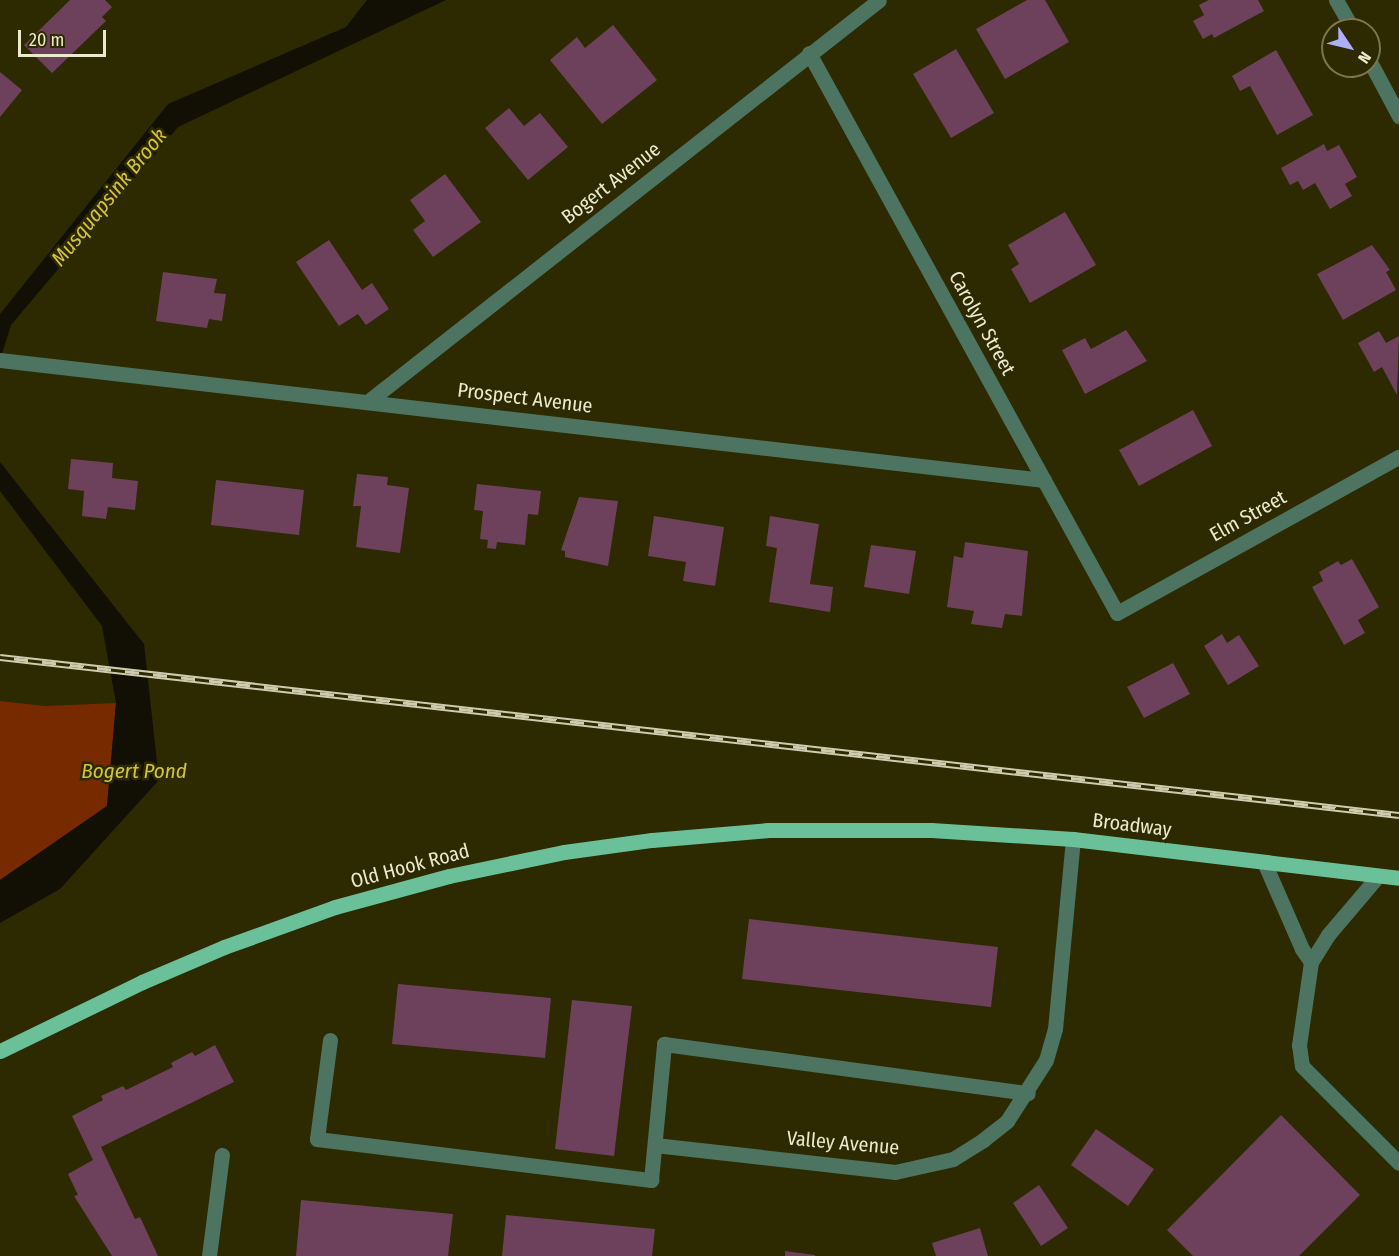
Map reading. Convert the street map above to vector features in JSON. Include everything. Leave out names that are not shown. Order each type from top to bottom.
[{"type":"main road","name":"Broadway","points":[[858,829],[1073,839],[1399,878]]},
{"type":"main road","name":"Old Hook Road","points":[[0,1051],[224,947],[335,907],[448,876],[564,852],[652,840],[769,830],[858,829]]},
{"type":"street","name":"Bogert Avenue","points":[[370,400],[879,0]]},
{"type":"street","points":[[1336,0],[1346,18]]},
{"type":"street","name":"Carolyn Street","points":[[809,53],[1118,613]]},
{"type":"street","points":[[1379,78],[1399,116]]},
{"type":"street","name":"Prospect Avenue","points":[[0,360],[370,400],[1044,480]]},
{"type":"street","name":"Elm Street","points":[[1118,613],[1399,457]]},
{"type":"street","name":"Valley Avenue","points":[[655,1145],[895,1172],[953,1159],[1007,1121],[1028,1093],[1046,1060],[1055,1029],[1073,839]]},
{"type":"street","points":[[1264,862],[1302,949],[1311,962]]},
{"type":"street","points":[[1378,876],[1328,935],[1311,962],[1299,1045],[1302,1066],[1399,1163]]},
{"type":"street","points":[[330,1040],[317,1139],[651,1180],[664,1044],[1028,1093]]},
{"type":"street","points":[[209,1256],[222,1155]]},
{"type":"shaded area","points":[[0,701],[45,706],[116,703],[107,806],[0,880]]},
{"type":"water","name":"Musquapsink Brook","points":[[367,0],[446,0],[178,127],[11,325],[0,360],[0,314],[168,104],[346,27]]},
{"type":"water","name":"Bogert Pond","points":[[0,462],[144,644],[159,780],[60,889],[0,923],[0,880],[107,806],[116,703],[102,626],[0,491]]},
{"type":"building","points":[[70,0],[105,0],[112,7],[102,17],[106,21],[52,73],[24,45]]},
{"type":"building","points":[[1027,0],[1045,0],[1069,42],[1005,79],[976,29]]},
{"type":"building","points":[[1209,0],[1258,0],[1264,11],[1214,38],[1212,34],[1203,39],[1193,21],[1204,15],[1199,5]]},
{"type":"building","points":[[613,25],[657,80],[602,124],[550,60],[577,37],[585,48]]},
{"type":"building","points":[[956,49],[994,113],[951,138],[913,74]]},
{"type":"building","points":[[1276,50],[1313,115],[1277,135],[1250,86],[1240,91],[1232,76]]},
{"type":"building","points":[[0,72],[22,90],[0,117]]},
{"type":"building","points":[[509,108],[524,126],[540,113],[568,147],[528,180],[485,128]]},
{"type":"building","points":[[1324,144],[1327,151],[1339,145],[1357,177],[1345,184],[1352,196],[1330,209],[1315,183],[1303,190],[1298,181],[1290,185],[1281,168]]},
{"type":"building","points":[[445,174],[481,222],[433,257],[413,230],[425,221],[410,200]]},
{"type":"building","points":[[1065,212],[1096,265],[1030,303],[1011,269],[1019,264],[1008,245]]},
{"type":"building","points":[[329,240],[362,290],[372,283],[389,309],[366,325],[358,314],[339,326],[296,262]]},
{"type":"building","points":[[1372,245],[1390,270],[1386,272],[1396,290],[1343,320],[1317,274]]},
{"type":"building","points":[[163,272],[217,279],[214,293],[226,294],[222,321],[209,319],[207,328],[156,321]]},
{"type":"building","points":[[1126,330],[1147,361],[1085,394],[1062,350],[1085,338],[1091,349]]},
{"type":"building","points":[[1379,331],[1386,343],[1399,336],[1397,395],[1382,367],[1374,372],[1358,343]]},
{"type":"building","points":[[1193,410],[1212,446],[1139,486],[1119,450]]},
{"type":"building","points":[[71,459],[113,463],[112,478],[138,481],[135,510],[108,507],[106,519],[82,516],[84,491],[68,489]]},
{"type":"building","points":[[357,474],[388,477],[387,485],[409,488],[400,553],[356,547],[361,506],[353,506]]},
{"type":"building","points":[[216,480],[304,490],[299,535],[211,525]]},
{"type":"building","points":[[477,484],[541,491],[538,515],[528,514],[525,545],[497,542],[496,549],[487,548],[488,540],[480,539],[483,511],[474,510]]},
{"type":"building","points":[[579,497],[618,501],[608,566],[565,557],[565,551],[561,550]]},
{"type":"building","points":[[654,516],[724,527],[715,586],[683,581],[686,562],[648,556]]},
{"type":"building","points":[[770,516],[819,524],[810,584],[833,587],[830,612],[769,602],[777,548],[766,546]]},
{"type":"building","points":[[965,542],[1028,551],[1022,616],[1005,614],[1002,628],[971,624],[974,611],[947,607],[954,556],[963,558]]},
{"type":"building","points":[[871,545],[916,551],[909,594],[864,587]]},
{"type":"building","points":[[1352,559],[1379,607],[1358,620],[1365,633],[1344,645],[1312,587],[1323,581],[1319,572],[1338,561],[1341,565]]},
{"type":"building","points":[[1222,634],[1227,643],[1239,635],[1259,666],[1228,685],[1204,646]]},
{"type":"building","points":[[1173,663],[1190,694],[1144,718],[1127,687]]},
{"type":"building","points":[[749,919],[998,947],[991,1007],[742,979]]},
{"type":"building","points":[[398,984],[551,998],[545,1058],[392,1044]]},
{"type":"building","points":[[572,1000],[632,1006],[614,1156],[555,1149]]},
{"type":"building","points":[[215,1045],[234,1082],[101,1147],[135,1219],[140,1217],[158,1256],[112,1256],[74,1196],[78,1195],[68,1174],[93,1160],[72,1116],[103,1100],[101,1096],[123,1086],[126,1090],[173,1067],[171,1063],[192,1052],[195,1056]]},
{"type":"building","points":[[1281,1115],[1360,1195],[1299,1256],[1193,1256],[1167,1230]]},
{"type":"building","points":[[1096,1129],[1154,1169],[1128,1206],[1071,1165]]},
{"type":"building","points":[[1039,1185],[1068,1228],[1041,1246],[1013,1203]]},
{"type":"building","points":[[301,1200],[453,1214],[448,1256],[296,1256]]},
{"type":"building","points":[[506,1215],[655,1229],[652,1256],[502,1256]]},
{"type":"building","points":[[980,1228],[988,1256],[936,1256],[932,1243]]},
{"type":"building","points":[[785,1251],[815,1255],[815,1256],[785,1256]]},
{"type":"railway","points":[[0,657],[1399,815]]}]
